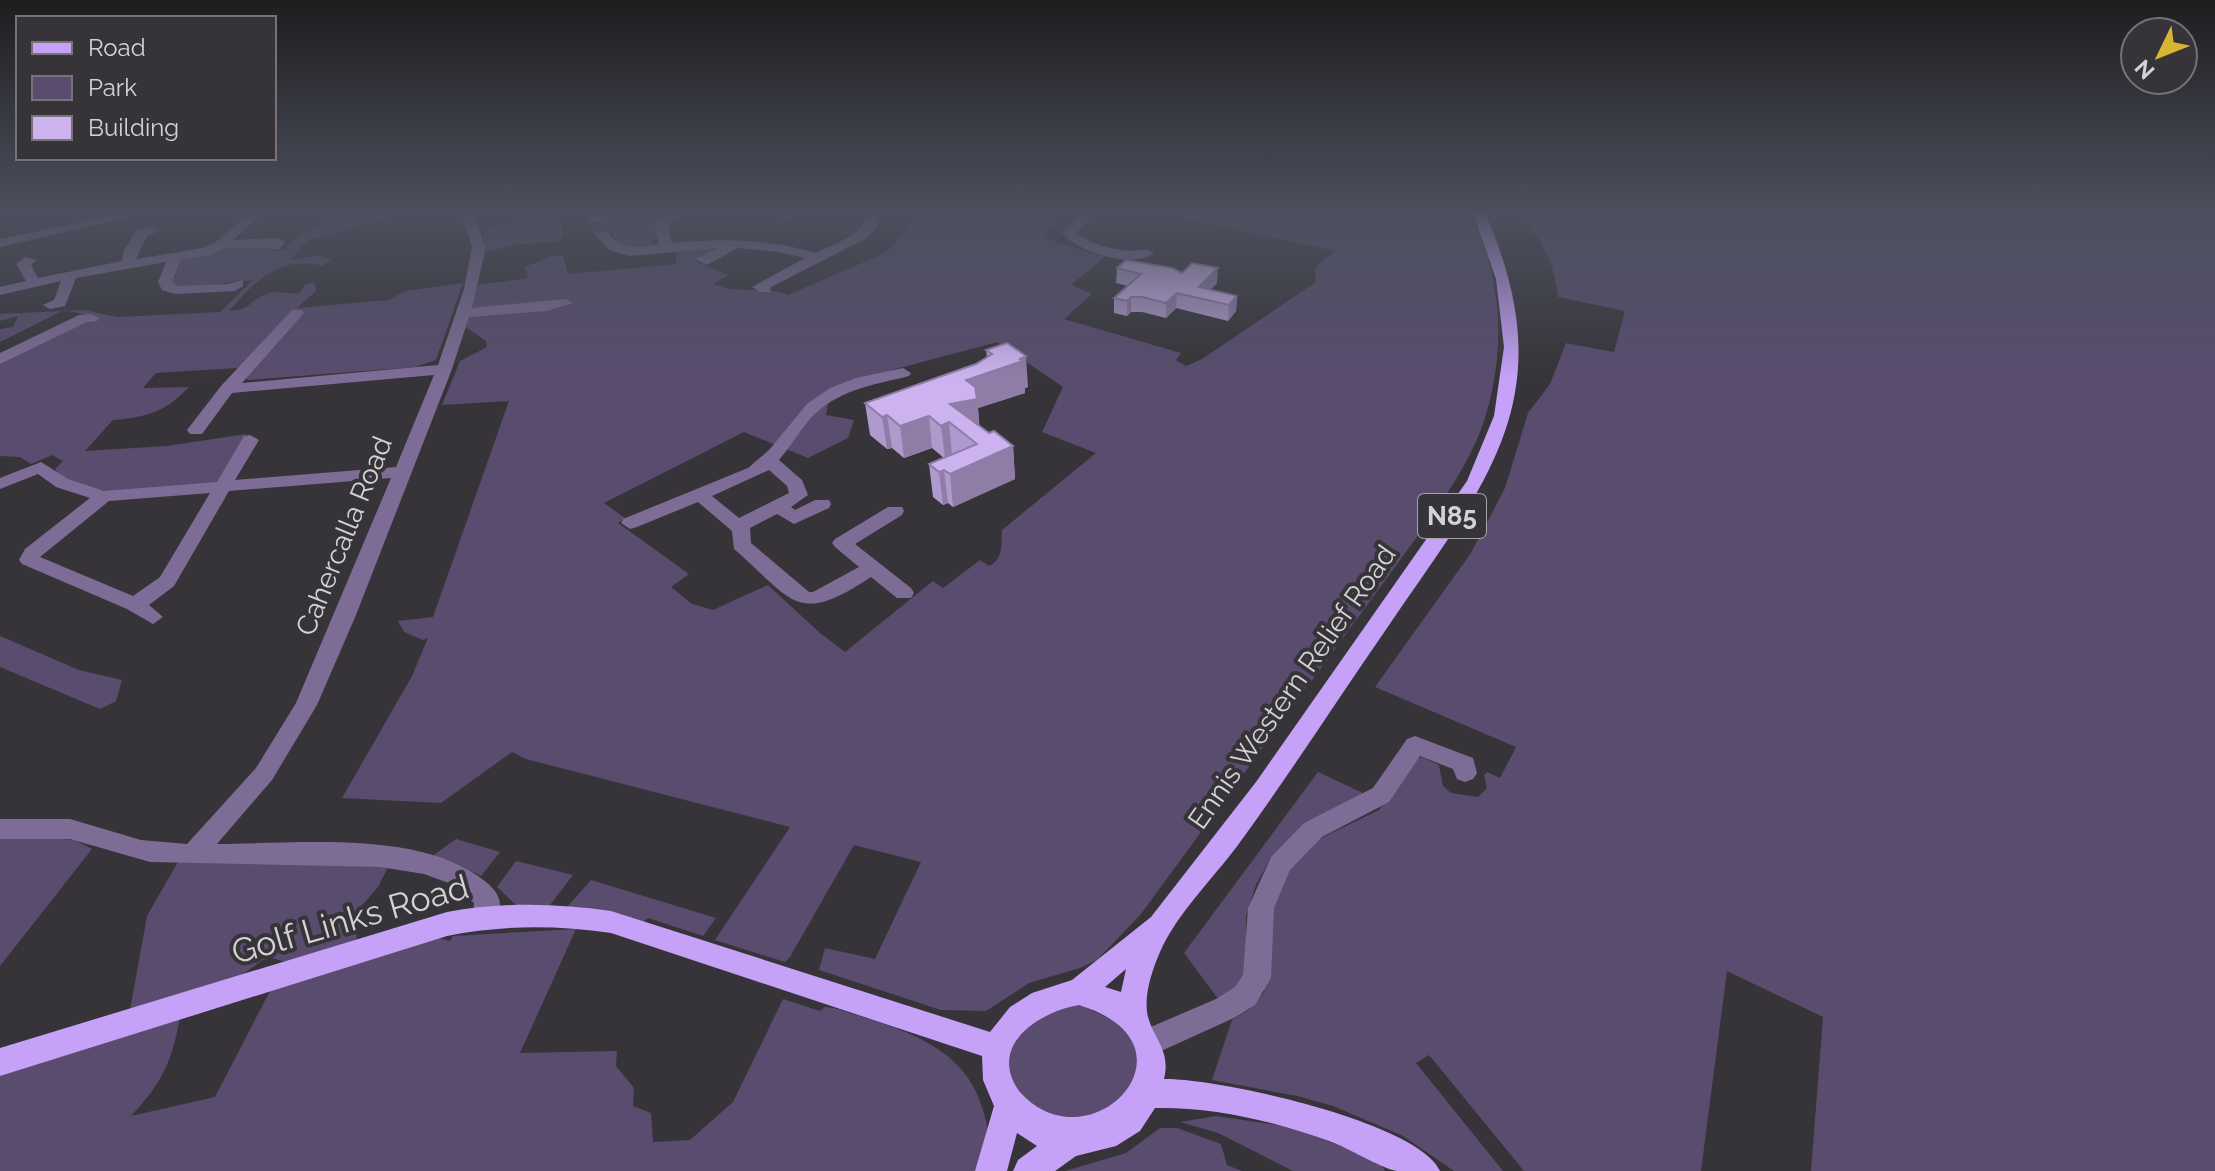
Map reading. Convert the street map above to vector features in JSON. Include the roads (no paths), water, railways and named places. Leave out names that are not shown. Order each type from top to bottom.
[{"type":"main road","name":"Ennis Western Relief Road","points":[[1142,1030],[1132,992],[1138,967],[1163,920],[1254,804],[1477,479],[1503,407],[1512,335],[1510,301],[1501,268]]},
{"type":"main road","name":"Golf Links Road","points":[[0,1062],[396,938],[486,916],[560,914],[611,922],[998,1048]]},
{"type":"main road","name":"Ennis Western Relief Road","points":[[1079,992],[1163,920]]},
{"type":"main road","points":[[1079,992],[1113,1001],[1142,1030]]},
{"type":"main road","name":"N85","points":[[998,1048],[1015,1021],[1042,1000],[1079,992]]},
{"type":"main road","name":"N85","points":[[1142,1030],[1153,1069],[1147,1094]]},
{"type":"main road","points":[[998,1048],[998,1078],[1009,1106],[1038,1132],[1070,1141],[1097,1138],[1126,1122],[1147,1094],[1174,1091],[1260,1106],[1353,1135],[1413,1168]]},
{"type":"main road","points":[[991,1171],[1009,1106]]},
{"type":"main road","points":[[1029,1171],[1070,1141]]},
{"type":"street","points":[[25,268],[33,281]]},
{"type":"street","points":[[0,291],[33,281],[109,268]]},
{"type":"street","points":[[171,268],[165,282],[167,287],[175,290],[230,288],[238,283]]},
{"type":"street","name":"Cahercalla Road","points":[[195,852],[264,774],[306,705],[444,369],[474,268]]},
{"type":"street","points":[[765,289],[759,287],[796,268]]},
{"type":"street","points":[[50,305],[60,303],[70,275]]},
{"type":"street","points":[[463,313],[566,303]]},
{"type":"street","points":[[196,430],[227,389],[297,313]]},
{"type":"street","points":[[0,359],[84,318],[92,318]]},
{"type":"street","points":[[227,389],[444,369]]},
{"type":"street","points":[[630,523],[771,462],[811,408],[855,383],[903,373]]},
{"type":"street","points":[[134,604],[152,595],[167,581],[250,440]]},
{"type":"street","points":[[739,526],[799,495],[800,490],[771,462]]},
{"type":"street","points":[[0,484],[41,467],[50,477],[69,487],[104,496],[403,472]]},
{"type":"street","points":[[702,494],[718,512],[739,526]]},
{"type":"street","points":[[104,496],[32,553],[29,560],[134,604],[153,617]]},
{"type":"street","points":[[779,507],[794,518],[822,504]]},
{"type":"street","points":[[895,511],[842,543],[904,593]]},
{"type":"street","points":[[739,526],[741,545],[804,599],[813,600],[828,594],[872,568]]},
{"type":"street","points":[[1142,1030],[1226,1008],[1245,996],[1257,978],[1261,908],[1280,864],[1313,830],[1381,795],[1415,745],[1465,764],[1465,773]]},
{"type":"street","points":[[0,829],[79,831],[116,845],[152,852],[361,854],[423,865],[447,870],[480,887],[488,899],[486,916]]}]
